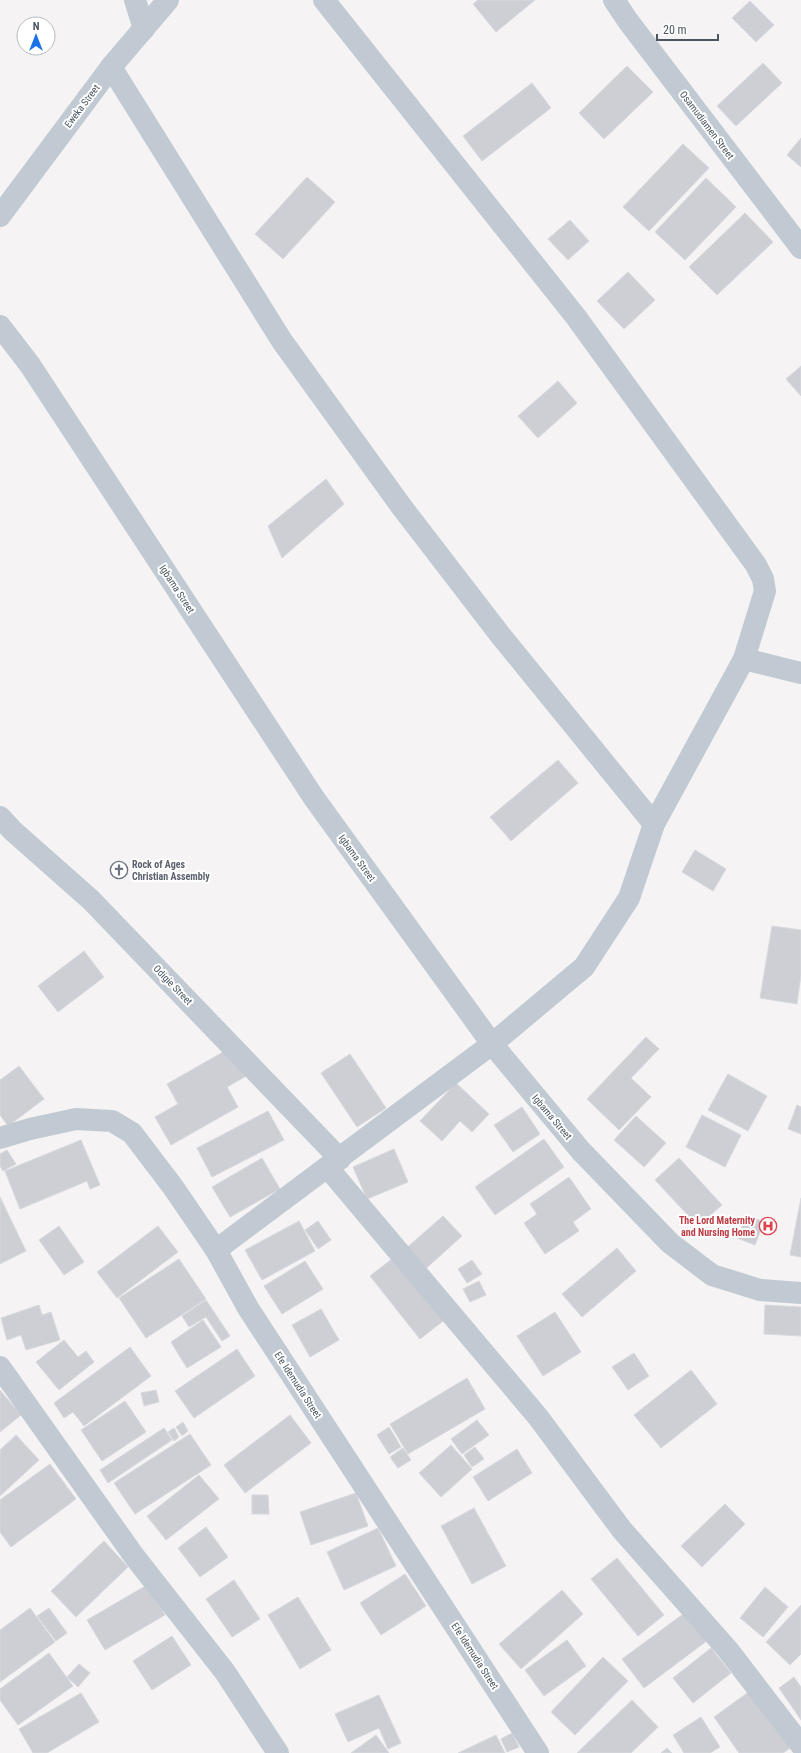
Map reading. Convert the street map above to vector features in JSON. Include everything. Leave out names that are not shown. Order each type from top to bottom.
[{"type":"street","points":[[135,0],[144,29]]},
{"type":"street","name":"Eweka Street","points":[[0,216],[111,67],[168,0]]},
{"type":"street","points":[[216,1250],[492,1044],[584,967],[629,898],[654,824],[744,659],[765,591],[763,579],[756,565],[576,317],[324,0]]},
{"type":"street","name":"Osamudiamen Street","points":[[614,0],[628,21],[801,248]]},
{"type":"street","points":[[111,67],[282,341],[401,506],[501,636],[654,824]]},
{"type":"street","name":"Igbama Street","points":[[0,326],[34,372],[314,798],[492,1044],[581,1151],[670,1243],[712,1275],[760,1290],[801,1293]]},
{"type":"street","points":[[744,659],[801,673]]},
{"type":"street","name":"Odigie Street","points":[[0,817],[13,832],[91,900],[334,1163],[538,1417],[622,1530],[728,1650],[801,1745]]},
{"type":"street","name":"Efe Idemudia Street","points":[[0,1138],[76,1119],[112,1121],[132,1133],[173,1187],[216,1250],[248,1308],[538,1753]]},
{"type":"street","points":[[0,1367],[134,1556],[225,1672],[278,1753]]},
{"type":"building","points":[[478,0],[535,0],[496,32],[473,4]]},
{"type":"building","points":[[750,1],[774,25],[756,42],[732,18]]},
{"type":"building","points":[[763,63],[782,83],[736,126],[717,106]]},
{"type":"building","points":[[627,66],[653,92],[604,139],[579,113]]},
{"type":"building","points":[[532,83],[551,108],[482,161],[463,136]]},
{"type":"building","points":[[801,138],[801,167],[787,155]]},
{"type":"building","points":[[683,144],[709,168],[649,231],[623,207]]},
{"type":"building","points":[[307,177],[335,202],[283,259],[255,234]]},
{"type":"building","points":[[706,178],[736,207],[685,260],[655,232]]},
{"type":"building","points":[[745,213],[773,242],[717,295],[689,267]]},
{"type":"building","points":[[570,220],[589,241],[568,260],[548,239]]},
{"type":"building","points":[[628,272],[655,300],[624,329],[597,301]]},
{"type":"building","points":[[801,366],[801,396],[786,379]]},
{"type":"building","points":[[558,381],[577,403],[538,438],[518,416]]},
{"type":"building","points":[[326,479],[344,504],[282,558],[268,526]]},
{"type":"building","points":[[558,760],[578,783],[511,841],[490,817]]},
{"type":"building","points":[[695,850],[726,869],[713,891],[682,872]]},
{"type":"building","points":[[772,926],[801,930],[801,975],[797,1004],[760,998]]},
{"type":"building","points":[[84,951],[104,977],[58,1012],[38,986]]},
{"type":"building","points":[[646,1037],[659,1049],[631,1078],[651,1097],[619,1130],[587,1099]]},
{"type":"building","points":[[232,1047],[248,1075],[227,1087],[238,1107],[171,1145],[155,1117],[178,1104],[167,1084]]},
{"type":"building","points":[[350,1054],[386,1108],[357,1127],[321,1073]]},
{"type":"building","points":[[19,1066],[44,1099],[8,1126],[0,1115],[0,1080]]},
{"type":"building","points":[[728,1074],[767,1096],[748,1131],[708,1110]]},
{"type":"building","points":[[456,1083],[489,1114],[472,1132],[460,1121],[442,1141],[420,1121]]},
{"type":"building","points":[[797,1105],[801,1107],[801,1134],[788,1129]]},
{"type":"building","points":[[522,1107],[540,1134],[513,1152],[494,1125]]},
{"type":"building","points":[[268,1111],[284,1140],[212,1177],[197,1148]]},
{"type":"building","points":[[702,1115],[741,1135],[725,1167],[686,1147]]},
{"type":"building","points":[[636,1116],[666,1143],[644,1167],[614,1140]]},
{"type":"building","points":[[544,1139],[564,1167],[495,1215],[475,1187]]},
{"type":"building","points":[[81,1140],[100,1185],[90,1189],[87,1181],[20,1209],[5,1171]]},
{"type":"building","points":[[394,1149],[408,1182],[367,1199],[353,1167]]},
{"type":"building","points":[[7,1150],[16,1164],[3,1171],[0,1166],[0,1154]]},
{"type":"building","points":[[262,1158],[280,1189],[230,1217],[212,1187]]},
{"type":"building","points":[[679,1158],[722,1205],[698,1226],[655,1180]]},
{"type":"building","points":[[569,1177],[591,1209],[573,1222],[579,1231],[545,1254],[524,1223],[537,1214],[530,1204]]},
{"type":"building","points":[[0,1197],[26,1251],[0,1264]]},
{"type":"building","points":[[801,1198],[801,1257],[790,1255]]},
{"type":"building","points":[[747,1215],[764,1222],[755,1245],[737,1238]]},
{"type":"building","points":[[443,1216],[462,1236],[422,1272],[403,1251]]},
{"type":"building","points":[[299,1221],[315,1251],[262,1280],[245,1250]]},
{"type":"building","points":[[318,1221],[331,1240],[318,1249],[305,1230]]},
{"type":"building","points":[[59,1226],[84,1262],[64,1275],[39,1240]]},
{"type":"building","points":[[158,1226],[178,1252],[117,1298],[97,1272]]},
{"type":"building","points":[[617,1248],[636,1271],[582,1317],[562,1294]]},
{"type":"building","points":[[397,1255],[447,1318],[420,1339],[370,1276]]},
{"type":"building","points":[[179,1259],[206,1299],[146,1338],[119,1298]]},
{"type":"building","points":[[472,1260],[482,1274],[467,1283],[458,1269]]},
{"type":"building","points":[[305,1261],[323,1289],[282,1314],[264,1286]]},
{"type":"building","points":[[479,1281],[486,1295],[470,1302],[463,1289]]},
{"type":"building","points":[[206,1300],[230,1336],[222,1341],[206,1317],[189,1327],[182,1316]]},
{"type":"building","points":[[39,1305],[42,1315],[51,1312],[60,1340],[26,1350],[21,1335],[7,1340],[1,1318]]},
{"type":"building","points":[[765,1305],[801,1307],[801,1336],[764,1334]]},
{"type":"building","points":[[321,1309],[339,1340],[310,1357],[292,1325]]},
{"type":"building","points":[[555,1312],[581,1352],[543,1376],[517,1336]]},
{"type":"building","points":[[203,1320],[221,1347],[187,1368],[171,1342]]},
{"type":"building","points":[[64,1340],[78,1357],[86,1351],[94,1362],[59,1390],[36,1362]]},
{"type":"building","points":[[130,1347],[151,1376],[84,1426],[73,1412],[64,1418],[54,1403]]},
{"type":"building","points":[[237,1349],[255,1376],[194,1418],[175,1391]]},
{"type":"building","points":[[634,1353],[649,1376],[628,1390],[612,1367]]},
{"type":"building","points":[[691,1370],[717,1404],[661,1448],[634,1415]]},
{"type":"building","points":[[467,1378],[485,1409],[408,1454],[390,1424]]},
{"type":"building","points":[[0,1390],[21,1415],[0,1432]]},
{"type":"building","points":[[156,1390],[159,1402],[144,1406],[141,1393]]},
{"type":"building","points":[[125,1401],[146,1432],[102,1461],[81,1430]]},
{"type":"building","points":[[290,1415],[311,1443],[245,1493],[224,1465]]},
{"type":"building","points":[[477,1420],[489,1435],[462,1454],[451,1439]]},
{"type":"building","points":[[183,1422],[188,1431],[182,1436],[176,1427]]},
{"type":"building","points":[[389,1427],[401,1447],[389,1454],[377,1435]]},
{"type":"building","points":[[164,1428],[172,1440],[108,1483],[100,1470]]},
{"type":"building","points":[[174,1428],[179,1437],[174,1441],[168,1432]]},
{"type":"building","points":[[190,1434],[211,1465],[135,1514],[114,1483]]},
{"type":"building","points":[[16,1435],[39,1460],[0,1496],[0,1450]]},
{"type":"building","points":[[451,1445],[472,1469],[441,1497],[419,1473]]},
{"type":"building","points":[[475,1447],[484,1459],[472,1467],[464,1455]]},
{"type":"building","points":[[403,1448],[411,1460],[398,1468],[390,1457]]},
{"type":"building","points":[[517,1449],[532,1473],[488,1501],[473,1477]]},
{"type":"building","points":[[50,1464],[76,1499],[11,1547],[0,1532],[0,1500]]},
{"type":"building","points":[[199,1475],[219,1499],[166,1540],[147,1516]]},
{"type":"building","points":[[356,1493],[368,1526],[311,1545],[300,1512]]},
{"type":"building","points":[[252,1495],[268,1495],[269,1514],[252,1514]]},
{"type":"building","points":[[725,1504],[745,1524],[702,1567],[681,1546]]},
{"type":"building","points":[[474,1508],[506,1566],[472,1584],[441,1526]]},
{"type":"building","points":[[206,1527],[228,1557],[200,1577],[178,1548]]},
{"type":"building","points":[[378,1528],[396,1566],[344,1590],[327,1552]]},
{"type":"building","points":[[104,1541],[128,1567],[76,1617],[51,1591]]},
{"type":"building","points":[[617,1558],[664,1615],[638,1636],[591,1579]]},
{"type":"building","points":[[405,1574],[426,1606],[381,1635],[360,1603]]},
{"type":"building","points":[[234,1580],[260,1619],[232,1637],[206,1599]]},
{"type":"building","points":[[147,1585],[165,1615],[105,1650],[87,1620]]},
{"type":"building","points":[[765,1587],[788,1607],[763,1637],[740,1618]]},
{"type":"building","points":[[562,1590],[583,1614],[521,1669],[499,1644]]},
{"type":"building","points":[[298,1597],[331,1650],[300,1669],[268,1615]]},
{"type":"building","points":[[801,1605],[801,1654],[790,1665],[766,1642]]},
{"type":"building","points":[[30,1608],[55,1642],[0,1682],[0,1630]]},
{"type":"building","points":[[49,1608],[67,1633],[56,1641],[37,1616]]},
{"type":"building","points":[[686,1612],[708,1640],[644,1688],[622,1659]]},
{"type":"building","points":[[172,1636],[191,1665],[152,1690],[133,1661]]},
{"type":"building","points":[[567,1640],[586,1666],[544,1696],[525,1670]]},
{"type":"building","points":[[711,1648],[731,1673],[693,1703],[673,1678]]},
{"type":"building","points":[[49,1653],[73,1686],[18,1725],[0,1700],[0,1689]]},
{"type":"building","points":[[603,1657],[628,1681],[575,1735],[551,1712]]},
{"type":"building","points":[[79,1664],[90,1673],[78,1687],[67,1677]]},
{"type":"building","points":[[794,1677],[801,1687],[801,1720],[779,1688]]},
{"type":"building","points":[[750,1691],[790,1748],[783,1753],[739,1753],[714,1717]]},
{"type":"building","points":[[81,1693],[99,1722],[47,1753],[33,1753],[19,1729]]},
{"type":"building","points":[[379,1695],[401,1743],[388,1749],[379,1728],[348,1742],[335,1714]]},
{"type":"building","points":[[632,1700],[658,1727],[631,1753],[577,1753]]},
{"type":"building","points":[[701,1717],[720,1747],[710,1753],[684,1753],[673,1735]]},
{"type":"building","points":[[512,1733],[519,1747],[507,1752],[501,1739]]},
{"type":"building","points":[[376,1735],[389,1753],[351,1753]]},
{"type":"building","points":[[496,1735],[505,1753],[458,1753]]},
{"type":"building","points":[[667,1748],[672,1753],[661,1753]]},
{"type":"place","name":"Rock of Ages Christian Assembly","points":[[119,870]]},
{"type":"place","name":"The Lord Maternity and Nursing Home","points":[[768,1226]]}]
